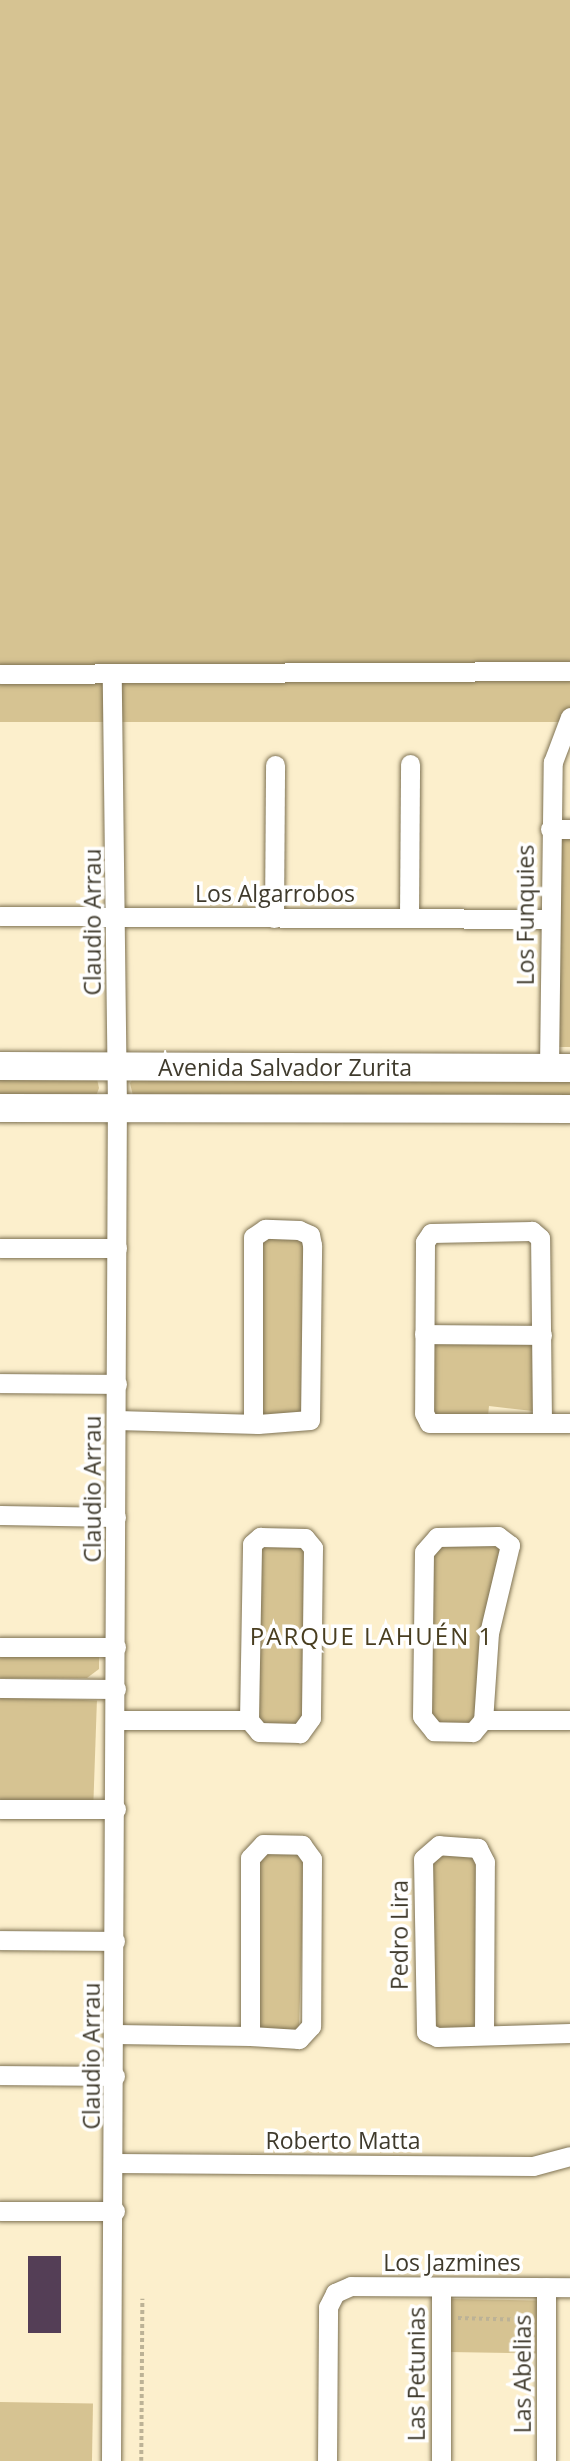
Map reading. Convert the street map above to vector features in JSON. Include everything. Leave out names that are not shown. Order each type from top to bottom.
[{"type":"main road","name":"Avenida Salvador Zurita","points":[[0,1066],[559,1068]]},
{"type":"main road","name":"Avenida Salvador Zurita","points":[[0,1108],[570,1109]]},
{"type":"street","points":[[0,674],[570,671]]},
{"type":"street","name":"Claudio Arrau","points":[[111,2461],[115,2211],[117,1420],[117,767],[112,674]]},
{"type":"street","name":"Los Funquies","points":[[559,1068],[549,919],[552,762],[570,717]]},
{"type":"street","points":[[409,918],[410,764]]},
{"type":"street","points":[[274,918],[275,765]]},
{"type":"street","points":[[550,829],[570,829]]},
{"type":"street","name":"Los Algarrobos","points":[[0,916],[549,919]]},
{"type":"street","points":[[117,1420],[253,1420],[301,1424],[312,1416],[312,1245],[310,1235],[299,1230],[265,1229],[253,1237],[253,1420]]},
{"type":"street","points":[[542,1422],[542,1242],[537,1233],[436,1230],[425,1242],[424,1335],[429,1423],[570,1423]]},
{"type":"street","points":[[0,1248],[117,1248]]},
{"type":"street","points":[[424,1335],[542,1335]]},
{"type":"street","points":[[0,1383],[117,1384]]},
{"type":"street","points":[[0,1516],[116,1517]]},
{"type":"street","points":[[498,1536],[510,1541],[489,1633],[483,1720],[473,1732],[441,1732],[422,1716],[424,1552],[437,1537],[498,1536]]},
{"type":"street","points":[[260,1537],[305,1538],[313,1548],[308,1727],[300,1732],[259,1732],[249,1720],[252,1544],[260,1537]]},
{"type":"street","points":[[0,1647],[116,1647]]},
{"type":"street","points":[[0,1688],[116,1689]]},
{"type":"street","points":[[116,1720],[249,1720]]},
{"type":"street","points":[[483,1720],[570,1720]]},
{"type":"street","points":[[0,1809],[116,1809]]},
{"type":"street","points":[[115,2034],[299,2039],[311,2026],[312,1858],[302,1845],[263,1844],[250,1858],[250,2036]]},
{"type":"street","name":"Pedro Lira","points":[[484,2033],[485,1861],[478,1848],[439,1845],[423,1860],[424,2027],[437,2038],[484,2033],[570,2033]]},
{"type":"street","points":[[0,1940],[116,1941]]},
{"type":"street","points":[[0,2075],[115,2076]]},
{"type":"street","name":"Roberto Matta","points":[[115,2164],[533,2166],[570,2157]]},
{"type":"street","points":[[0,2211],[115,2211]]},
{"type":"street","name":"Los Jazmines","points":[[327,2461],[328,2307],[335,2293],[351,2286],[570,2287]]},
{"type":"street","name":"Las Petunias","points":[[441,2287],[441,2461]]},
{"type":"street","name":"Las Abelias","points":[[546,2287],[546,2461]]},
{"type":"path","points":[[141,2461],[142,2299]]},
{"type":"path","points":[[441,2332],[456,2318],[531,2320],[546,2332]]},
{"type":"shaded area","points":[[0,0],[570,0],[570,722],[0,722]]},
{"type":"shaded area","points":[[556,839],[570,839],[570,1047],[556,1047]]},
{"type":"shaded area","points":[[0,1075],[97,1079],[99,1088],[96,1096],[0,1098]]},
{"type":"shaded area","points":[[570,1077],[570,1099],[133,1096],[130,1083],[133,1079]]},
{"type":"shaded area","points":[[259,1237],[303,1237],[303,1419],[259,1419]]},
{"type":"shaded area","points":[[532,1340],[533,1411],[489,1406],[488,1416],[431,1417],[431,1342]]},
{"type":"shaded area","points":[[501,1544],[479,1720],[471,1727],[431,1722],[433,1545]]},
{"type":"shaded area","points":[[258,1545],[306,1546],[305,1723],[265,1726],[257,1721]]},
{"type":"shaded area","points":[[0,1652],[99,1655],[99,1669],[87,1678],[0,1678]]},
{"type":"shaded area","points":[[0,1697],[97,1700],[93,1808],[0,1805]]},
{"type":"shaded area","points":[[259,1852],[305,1854],[299,2032],[253,2031]]},
{"type":"shaded area","points":[[476,1852],[478,2026],[471,2032],[434,2031],[432,1853]]},
{"type":"shaded area","points":[[450,2299],[537,2301],[536,2354],[449,2352]]},
{"type":"shaded area","points":[[0,2402],[93,2404],[92,2461],[0,2461]]},
{"type":"building","points":[[28,2256],[61,2256],[61,2333],[28,2333]]},
{"type":"district","name":"PARQUE LAHUÉN 1","points":[[372,1636]]}]
